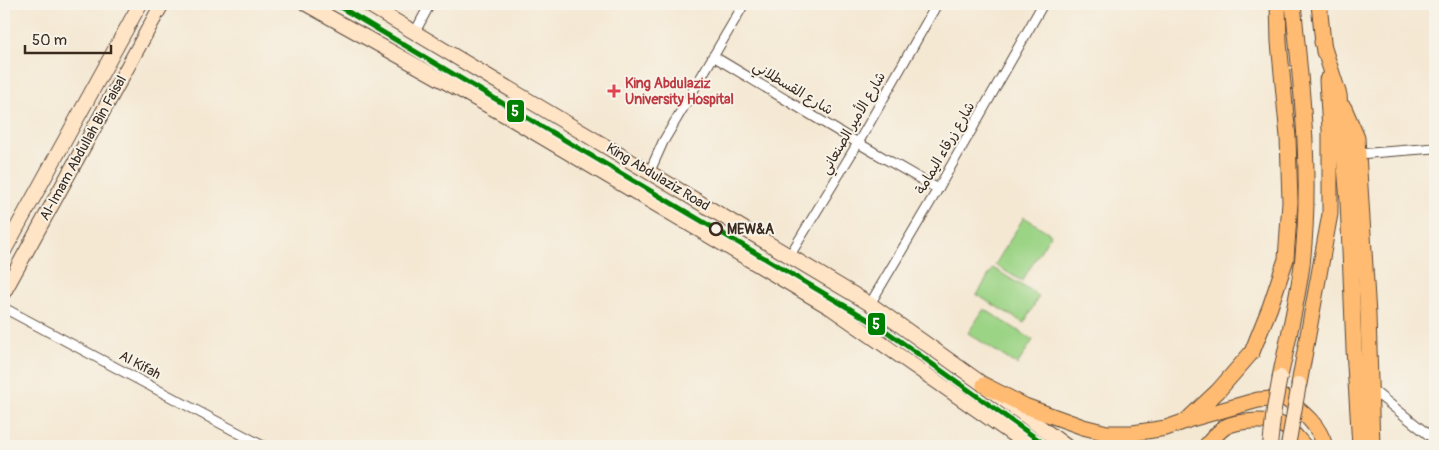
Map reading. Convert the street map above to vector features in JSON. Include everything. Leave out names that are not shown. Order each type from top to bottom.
[{"type":"main road","name":"Al-Imam Abdullah Bin Faisal","points":[[4,251],[140,4]]},
{"type":"main road","name":"Al-Imam Abdullah Bin Faisal","points":[[4,292],[162,4]]},
{"type":"main road","name":"King Abdulaziz Road","points":[[306,4],[510,118],[831,308],[1029,446]]},
{"type":"main road","name":"King Abdulaziz Road","points":[[367,4],[650,171],[870,304],[1066,446]]},
{"type":"main road","points":[[1186,421],[1218,391],[1252,352],[1286,259],[1290,202],[1288,137],[1279,42],[1278,4]]},
{"type":"main road","points":[[1270,446],[1274,409],[1302,264],[1304,236],[1305,144],[1293,4]]},
{"type":"main road","points":[[1288,446],[1330,214],[1328,86],[1319,4]]},
{"type":"main road","points":[[1322,42],[1339,95],[1357,138],[1371,389],[1372,446]]},
{"type":"main road","points":[[1339,95],[1348,201],[1360,446]]},
{"type":"main road","points":[[984,385],[1025,406],[1083,427],[1107,433],[1133,433],[1166,428],[1258,400],[1285,398],[1312,421],[1325,446]]},
{"type":"main road","points":[[1206,446],[1226,426],[1262,420],[1282,424],[1304,446]]},
{"type":"street","points":[[415,32],[430,4]]},
{"type":"street","points":[[650,171],[663,142],[744,4]]},
{"type":"street","name":"شارع الأمير الصنعاني","points":[[790,255],[858,143],[937,4]]},
{"type":"street","name":"شارع زرقاء اليمامة","points":[[870,304],[1043,4]]},
{"type":"street","name":"شارع القسطلاني","points":[[713,56],[858,143],[938,188]]},
{"type":"street","points":[[1358,154],[1435,148]]},
{"type":"street","name":"Al Kifah","points":[[4,308],[263,446]]},
{"type":"street","points":[[1371,389],[1435,440]]},
{"type":"green space","points":[[1024,217],[1051,234],[1022,281],[995,265]]},
{"type":"green space","points":[[993,268],[1039,296],[1024,323],[977,295]]},
{"type":"green space","points":[[984,309],[1033,340],[1017,365],[968,333]]},
{"type":"transit line","name":"5","points":[[335,4],[879,326],[1047,446]]},
{"type":"place","name":"King Abdulaziz University Hospital","points":[[614,91]]},
{"type":"place","name":"MEW&A","points":[[716,229]]}]
